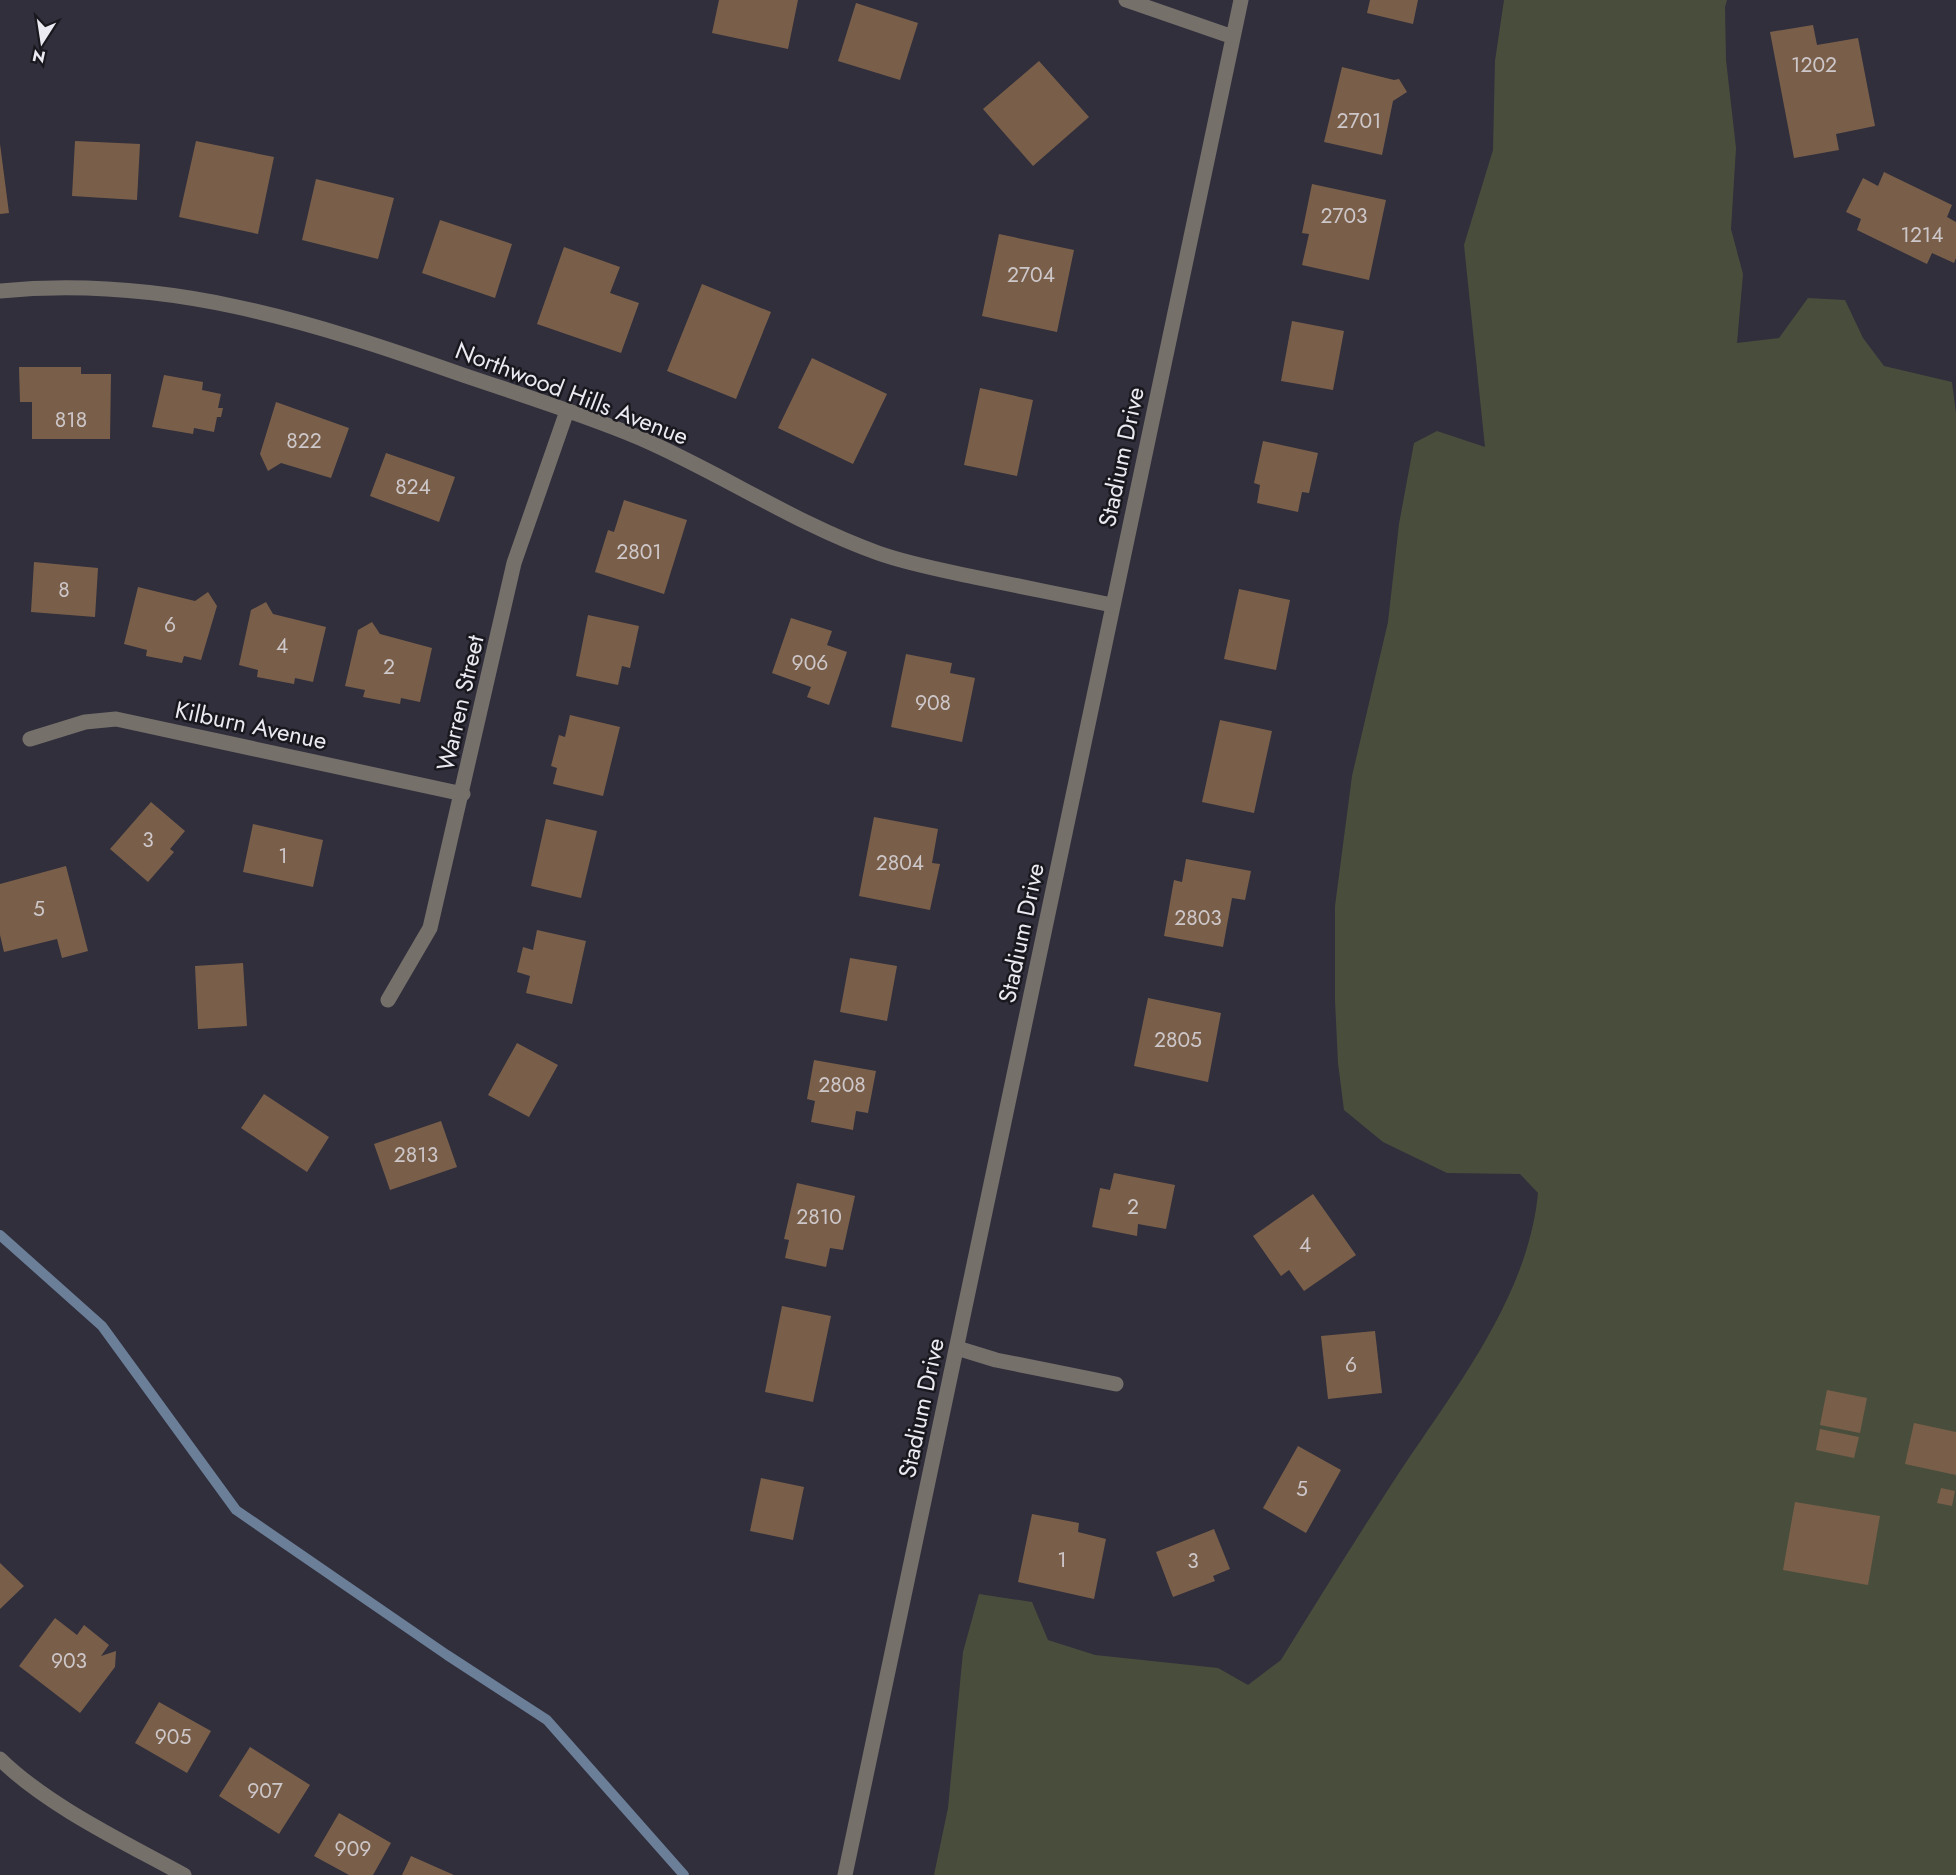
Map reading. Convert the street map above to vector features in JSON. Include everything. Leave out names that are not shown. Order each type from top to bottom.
[{"type":"street","points":[[1126,0],[1233,37]]},
{"type":"street","name":"Stadium Drive","points":[[845,1875],[1241,0]]},
{"type":"street","name":"Northwood Hills Avenue","points":[[0,291],[38,289],[148,292],[192,297],[314,325],[640,438],[725,479],[783,511],[876,552],[909,563],[1112,605]]},
{"type":"street","name":"Warren Street","points":[[388,1000],[430,928],[463,794],[514,563],[567,411]]},
{"type":"street","name":"Kilburn Avenue","points":[[30,739],[85,722],[116,719],[463,794]]},
{"type":"street","points":[[957,1348],[996,1360],[1116,1384]]},
{"type":"street","points":[[0,1759],[11,1770],[84,1819],[183,1875]]},
{"type":"green space","points":[[1504,0],[1727,0],[1725,7],[1726,60],[1736,148],[1731,229],[1743,274],[1737,343],[1779,338],[1808,298],[1845,300],[1863,338],[1884,366],[1952,382],[1956,413],[1956,1875],[934,1875],[948,1808],[963,1652],[979,1594],[1032,1602],[1048,1640],[1095,1655],[1218,1668],[1248,1685],[1281,1660],[1380,1502],[1463,1378],[1503,1307],[1519,1270],[1531,1232],[1538,1193],[1520,1174],[1447,1173],[1383,1142],[1344,1110],[1338,1063],[1335,1000],[1335,906],[1352,776],[1388,622],[1399,524],[1414,443],[1437,431],[1485,447],[1464,245],[1493,150],[1495,61]]},
{"type":"building","points":[[719,0],[798,0],[788,49],[712,33]]},
{"type":"building","points":[[1370,0],[1418,0],[1413,24],[1367,13]]},
{"type":"building","points":[[856,3],[918,23],[900,80],[838,61]]},
{"type":"building","points":[[1813,25],[1817,45],[1858,38],[1875,126],[1836,134],[1839,150],[1794,158],[1770,32]]},
{"type":"building","points":[[1039,61],[1089,117],[1033,166],[983,109]]},
{"type":"building","points":[[1342,67],[1394,80],[1399,79],[1407,92],[1393,101],[1382,155],[1324,142]]},
{"type":"building","points":[[75,141],[140,144],[137,200],[72,196]]},
{"type":"building","points":[[196,141],[274,157],[258,234],[179,217]]},
{"type":"building","points":[[0,144],[9,213],[0,214]]},
{"type":"building","points":[[1884,172],[1952,205],[1947,217],[1956,222],[1954,263],[1932,253],[1927,264],[1857,230],[1861,219],[1846,212],[1863,178],[1878,186]]},
{"type":"building","points":[[316,179],[394,198],[378,259],[302,240]]},
{"type":"building","points":[[1312,184],[1386,200],[1369,280],[1302,265],[1309,234],[1302,233]]},
{"type":"building","points":[[440,220],[512,244],[495,298],[422,273]]},
{"type":"building","points":[[999,234],[1074,250],[1057,332],[982,316]]},
{"type":"building","points":[[564,247],[620,267],[610,293],[639,303],[621,353],[537,324]]},
{"type":"building","points":[[702,284],[771,312],[736,399],[667,371]]},
{"type":"building","points":[[1292,321],[1344,331],[1333,390],[1281,381]]},
{"type":"building","points":[[812,358],[887,394],[853,464],[778,428]]},
{"type":"building","points":[[19,367],[81,367],[81,374],[111,374],[110,439],[32,439],[32,402],[20,402]]},
{"type":"building","points":[[164,375],[203,382],[202,390],[221,394],[218,408],[223,408],[221,417],[217,417],[214,432],[194,428],[193,434],[152,427]]},
{"type":"building","points":[[980,388],[1033,400],[1017,476],[964,465]]},
{"type":"building","points":[[276,402],[349,428],[331,478],[281,463],[268,471],[260,454]]},
{"type":"building","points":[[1263,441],[1318,453],[1309,493],[1302,492],[1298,512],[1257,503],[1260,485],[1254,483]]},
{"type":"building","points":[[386,453],[455,477],[439,522],[370,496]]},
{"type":"building","points":[[624,500],[687,520],[664,594],[595,572],[608,530],[614,532]]},
{"type":"building","points":[[34,562],[98,568],[95,617],[31,612]]},
{"type":"building","points":[[138,587],[195,601],[208,592],[217,606],[201,660],[184,656],[182,663],[146,656],[147,650],[124,644]]},
{"type":"building","points":[[1239,589],[1290,600],[1276,670],[1224,659]]},
{"type":"building","points":[[266,602],[273,614],[326,627],[313,682],[295,678],[294,684],[257,677],[258,670],[239,665],[251,610]]},
{"type":"building","points":[[588,615],[639,626],[630,668],[622,666],[618,685],[576,676]]},
{"type":"building","points":[[791,618],[832,631],[827,645],[847,652],[829,705],[807,697],[811,687],[772,673]]},
{"type":"building","points":[[372,622],[380,634],[432,648],[420,702],[401,698],[400,704],[363,697],[365,690],[345,686],[358,630]]},
{"type":"building","points":[[906,654],[952,663],[950,673],[975,678],[962,742],[891,727]]},
{"type":"building","points":[[570,715],[620,727],[603,796],[553,784],[557,768],[551,766],[559,735],[565,737]]},
{"type":"building","points":[[1220,720],[1272,731],[1254,813],[1202,802]]},
{"type":"building","points":[[151,802],[185,831],[170,849],[174,852],[148,882],[110,849]]},
{"type":"building","points":[[874,817],[938,829],[932,863],[940,864],[930,910],[859,896]]},
{"type":"building","points":[[546,819],[597,831],[581,898],[531,886]]},
{"type":"building","points":[[253,824],[323,840],[313,887],[243,872]]},
{"type":"building","points":[[1186,859],[1251,871],[1245,900],[1232,898],[1223,947],[1164,936],[1174,880],[1182,882]]},
{"type":"building","points":[[66,866],[88,951],[62,958],[57,939],[4,952],[0,935],[0,884]]},
{"type":"building","points":[[537,930],[586,941],[572,1004],[526,993],[530,976],[517,972],[523,947],[533,950]]},
{"type":"building","points":[[850,958],[897,966],[887,1021],[840,1012]]},
{"type":"building","points":[[243,963],[247,1026],[198,1029],[195,966]]},
{"type":"building","points":[[1148,998],[1221,1013],[1208,1082],[1134,1066]]},
{"type":"building","points":[[517,1043],[558,1065],[529,1117],[488,1095]]},
{"type":"building","points":[[814,1060],[876,1071],[868,1113],[856,1111],[853,1130],[811,1122],[815,1101],[807,1099]]},
{"type":"building","points":[[264,1094],[329,1137],[307,1172],[241,1128]]},
{"type":"building","points":[[441,1121],[457,1167],[390,1190],[374,1144]]},
{"type":"building","points":[[1114,1173],[1175,1185],[1166,1229],[1138,1224],[1137,1236],[1092,1227],[1100,1188],[1110,1190]]},
{"type":"building","points":[[797,1183],[855,1196],[843,1250],[830,1248],[826,1267],[785,1258],[789,1240],[784,1239]]},
{"type":"building","points":[[1313,1194],[1356,1255],[1304,1291],[1289,1270],[1281,1276],[1253,1236]]},
{"type":"building","points":[[782,1306],[831,1316],[813,1402],[765,1392]]},
{"type":"building","points":[[1375,1331],[1382,1393],[1328,1399],[1321,1336]]},
{"type":"building","points":[[1827,1390],[1867,1398],[1860,1433],[1820,1425]]},
{"type":"building","points":[[1914,1423],[1956,1432],[1956,1475],[1905,1464]]},
{"type":"building","points":[[1820,1429],[1859,1437],[1854,1458],[1816,1450]]},
{"type":"building","points":[[1298,1446],[1341,1470],[1306,1533],[1263,1508]]},
{"type":"building","points":[[761,1478],[804,1487],[793,1540],[750,1531]]},
{"type":"building","points":[[1941,1488],[1955,1491],[1952,1506],[1937,1503]]},
{"type":"building","points":[[1795,1502],[1880,1516],[1868,1585],[1783,1570]]},
{"type":"building","points":[[1032,1514],[1079,1523],[1078,1532],[1106,1539],[1094,1599],[1018,1582]]},
{"type":"building","points":[[1214,1529],[1230,1569],[1213,1576],[1215,1581],[1173,1597],[1156,1552]]},
{"type":"building","points":[[0,1563],[24,1586],[0,1609]]},
{"type":"building","points":[[55,1618],[77,1635],[84,1625],[109,1645],[101,1656],[116,1651],[115,1667],[80,1713],[19,1666]]},
{"type":"building","points":[[159,1702],[211,1731],[187,1773],[135,1743]]},
{"type":"building","points":[[250,1747],[310,1785],[279,1834],[219,1796]]},
{"type":"building","points":[[339,1813],[391,1843],[373,1875],[349,1875],[314,1856]]},
{"type":"building","points":[[411,1856],[454,1875],[402,1875]]},
{"type":"waterway","points":[[0,1235],[102,1326],[236,1510],[447,1655],[547,1720],[684,1875]]}]
